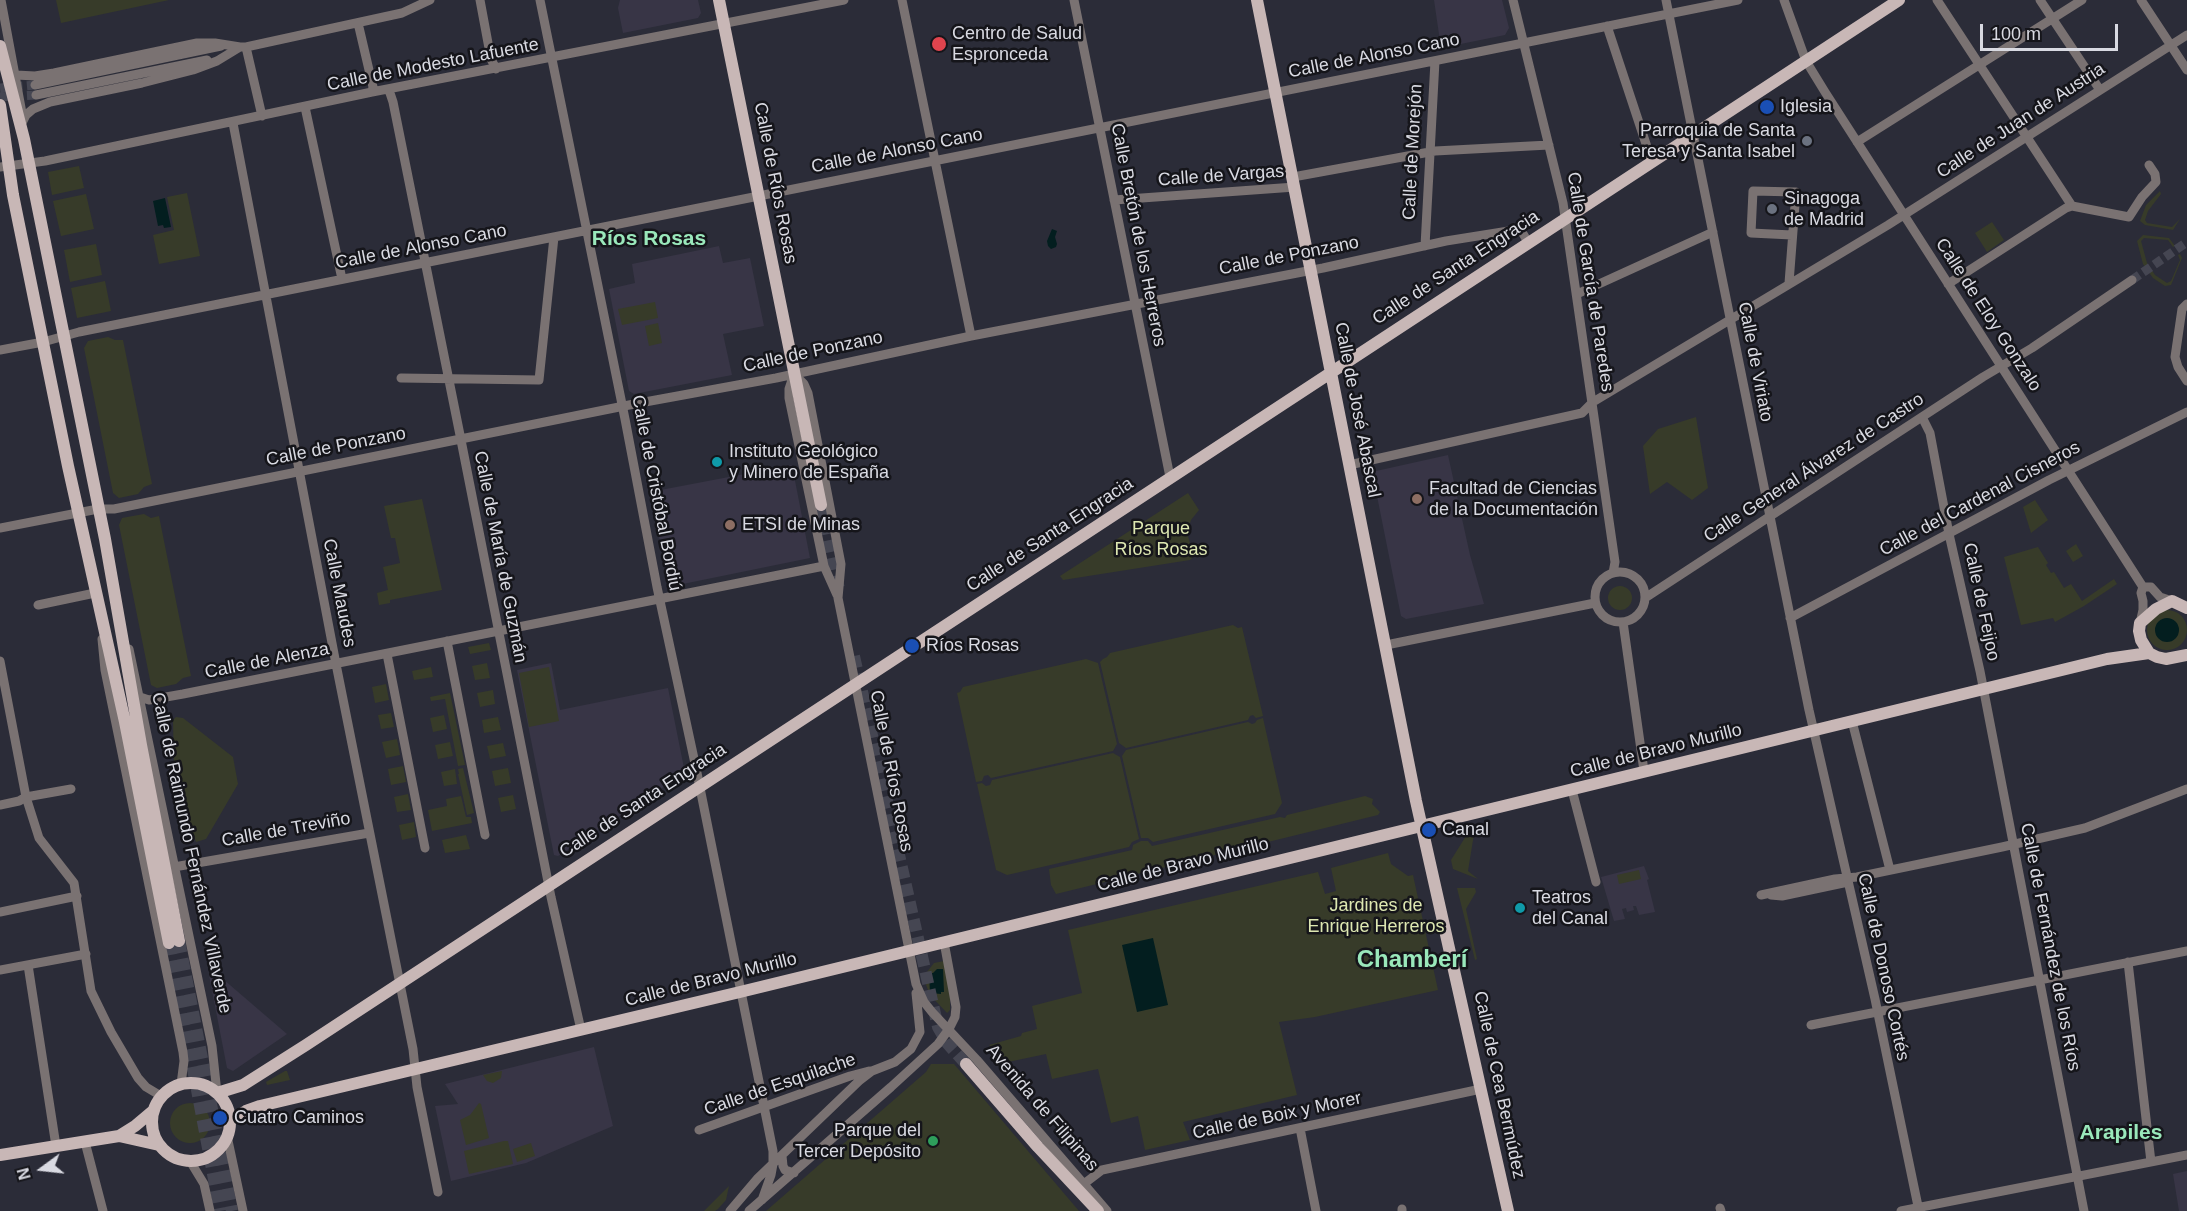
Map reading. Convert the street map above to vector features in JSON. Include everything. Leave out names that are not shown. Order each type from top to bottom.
[{"type":"main road","name":"Calle de Ríos Rosas","points":[[719,0],[821,505]]},
{"type":"main road","name":"Calle de José Abascal","points":[[1257,0],[1422,826]]},
{"type":"main road","name":"Calle de Santa Engracia","points":[[217,1093],[243,1085],[1899,0]]},
{"type":"main road","name":"Calle de Raimundo Fernández Villaverde","points":[[0,46],[24,139],[120,622],[174,942],[77,513],[43,342],[4,167],[7,140],[0,105]]},
{"type":"main road","points":[[2149,653],[2141,640],[2140,623],[2152,612],[2172,601],[2187,608]]},
{"type":"main road","name":"Calle de Bravo Murillo","points":[[230,1121],[260,1106],[740,992],[2120,656],[2149,653],[2166,659],[2186,658]]},
{"type":"main road","name":"Calle de Cea Bermúdez","points":[[1422,826],[1508,1211]]},
{"type":"main road","name":"Avenida de Filipinas","points":[[966,1064],[1038,1148],[1098,1211]]},
{"type":"main road","points":[[119,1136],[159,1145],[172,1156],[190,1161],[211,1155],[221,1147],[227,1136],[230,1121],[225,1103],[217,1093],[197,1083],[181,1084],[170,1089],[161,1096],[154,1110],[152,1125],[159,1145]]},
{"type":"main road","points":[[0,1155],[119,1136],[154,1110]]},
{"type":"street","name":"Calle de Raimundo Fernández Villaverde","points":[[1,0],[16,75],[24,139]]},
{"type":"street","points":[[16,75],[35,76],[54,73],[197,43],[243,47],[410,11],[430,0]]},
{"type":"street","points":[[480,0],[491,59],[496,69]]},
{"type":"street","name":"Calle de Cristóbal Bordiú","points":[[540,0],[659,599],[773,1151],[773,1164]]},
{"type":"street","name":"Calle de Modesto Lafuente","points":[[4,167],[29,164],[372,92],[844,0]]},
{"type":"street","points":[[902,0],[971,336]]},
{"type":"street","name":"Calle Bretón de los Herreros","points":[[1074,0],[1170,477]]},
{"type":"street","name":"Calle de García de Paredes","points":[[1513,0],[1566,219],[1615,562],[1613,573]]},
{"type":"street","name":"Calle de Viriato","points":[[1666,0],[1813,730]]},
{"type":"street","name":"Calle de Alonso Cano","points":[[63,336],[1738,0]]},
{"type":"street","name":"Calle de Eloy Gonzalo","points":[[1784,0],[1806,61],[2143,587]]},
{"type":"street","points":[[1937,0],[2072,206]]},
{"type":"street","points":[[2040,0],[2100,90]]},
{"type":"street","points":[[1857,142],[2082,0]]},
{"type":"street","points":[[2141,0],[2187,70]]},
{"type":"street","points":[[358,23],[373,87],[372,92]]},
{"type":"street","points":[[1606,26],[1652,162]]},
{"type":"street","name":"Calle de Juan de Austria","points":[[1349,465],[1582,413],[1593,402],[1904,215],[2187,35]]},
{"type":"street","points":[[223,45],[36,90],[227,56]]},
{"type":"street","points":[[23,121],[33,109],[50,102],[193,70],[243,47]]},
{"type":"street","points":[[243,47],[262,116]]},
{"type":"street","name":"Calle de Morejón","points":[[1425,246],[1435,61]]},
{"type":"street","name":"Calle de María de Guzmán","points":[[389,90],[449,378],[549,884],[581,1030]]},
{"type":"street","points":[[305,107],[342,279]]},
{"type":"street","name":"Calle Maudes","points":[[233,123],[336,664],[413,1049],[438,1192]]},
{"type":"street","name":"Calle de Raimundo Fernández Villaverde","points":[[0,144],[4,167]]},
{"type":"street","name":"Calle de Vargas","points":[[1114,200],[1294,182],[1430,152],[1549,145]]},
{"type":"street","points":[[1948,284],[2072,206],[2127,218],[2131,216],[2142,197],[2156,182],[2155,174],[2149,165]]},
{"type":"street","points":[[1789,283],[1796,192],[1753,191],[1751,233],[1792,235]]},
{"type":"street","name":"Calle de Ponzano","points":[[98,509],[114,509],[1425,246],[1512,230],[1521,231],[1528,242]]},
{"type":"street","points":[[1577,294],[1713,232]]},
{"type":"street","points":[[401,378],[539,380],[554,237]]},
{"type":"street","name":"Calle General Álvarez de Castro","points":[[1645,598],[2032,348],[2132,280]]},
{"type":"street","points":[[2187,304],[2182,309],[2175,357],[2187,381]]},
{"type":"street","points":[[0,350],[63,336]]},
{"type":"street","name":"Calle de Ríos Rosas","points":[[795,374],[789,395],[824,566],[838,598],[916,984]]},
{"type":"street","name":"Calle de Ríos Rosas","points":[[795,374],[807,389],[813,417],[841,564],[838,598]]},
{"type":"street","name":"Calle del Cardenal Cisneros","points":[[1790,618],[2068,471],[2187,412]]},
{"type":"street","name":"Calle de Feijoo","points":[[1922,417],[1930,433],[1949,534],[1983,689]]},
{"type":"street","points":[[0,528],[98,509]]},
{"type":"street","name":"Calle de Alenza","points":[[140,697],[147,700],[162,698],[824,566]]},
{"type":"street","points":[[1624,572],[1633,576],[1640,582],[1645,598],[1638,615],[1623,622],[1613,622],[1605,618],[1595,603],[1597,587],[1601,580],[1613,573],[1624,572]]},
{"type":"street","points":[[2140,623],[2144,601],[2141,593],[2143,587],[2151,587],[2160,597],[2172,601]]},
{"type":"street","points":[[38,605],[95,593]]},
{"type":"street","points":[[1386,645],[1595,603]]},
{"type":"street","name":"Calle de Raimundo Fernández Villaverde","points":[[120,622],[133,663],[212,1046],[217,1093]]},
{"type":"street","points":[[1623,622],[1644,771]]},
{"type":"street","name":"Calle de Raimundo Fernández Villaverde","points":[[102,625],[103,655],[109,687],[183,1052],[181,1084]]},
{"type":"street","points":[[447,642],[485,835]]},
{"type":"street","points":[[387,654],[425,848]]},
{"type":"street","points":[[0,661],[4,706],[26,797],[40,840],[74,881],[91,991],[111,1032],[138,1078],[146,1087],[161,1096]]},
{"type":"street","name":"Calle de Fernández de los Ríos","points":[[1983,689],[2084,1211]]},
{"type":"street","points":[[1852,721],[1890,870]]},
{"type":"street","name":"Calle de Donoso Cortés","points":[[1813,730],[1877,1011],[1918,1209]]},
{"type":"street","points":[[0,805],[26,797],[71,789]]},
{"type":"street","points":[[1763,895],[1848,880],[2085,828],[2187,789]]},
{"type":"street","points":[[1572,790],[1596,882]]},
{"type":"street","name":"Calle de Treviño","points":[[174,867],[369,833]]},
{"type":"street","points":[[0,912],[77,896]]},
{"type":"street","points":[[749,1211],[898,1081],[938,1044],[950,1029],[956,1007],[944,942]]},
{"type":"street","points":[[1811,1024],[2187,951]]},
{"type":"street","points":[[0,970],[86,954]]},
{"type":"street","points":[[2128,962],[2151,1162]]},
{"type":"street","points":[[28,965],[56,1146]]},
{"type":"street","name":"Avenida de Filipinas","points":[[916,984],[924,1002],[1085,1183],[1107,1211]]},
{"type":"street","name":"Calle de Esquilache","points":[[699,1130],[850,1076],[886,1066],[902,1057],[912,1049],[920,1032],[916,984]]},
{"type":"street","points":[[886,1066],[896,1070],[898,1081]]},
{"type":"street","points":[[730,1211],[773,1164],[872,1071]]},
{"type":"street","name":"Calle de Boix y Morer","points":[[1085,1183],[1102,1170],[1481,1089]]},
{"type":"street","points":[[1300,1128],[1316,1211]]},
{"type":"street","points":[[227,1136],[243,1211]]},
{"type":"street","points":[[85,1142],[103,1211]]},
{"type":"street","points":[[1901,1211],[2187,1155]]},
{"type":"street","points":[[782,1156],[785,1170],[794,1173]]},
{"type":"street","points":[[190,1161],[204,1184],[210,1211]]},
{"type":"street","points":[[762,1200],[770,1182],[773,1164]]},
{"type":"shaded area","points":[[620,0],[698,0],[701,13],[698,18],[623,33],[618,8]]},
{"type":"shaded area","points":[[1434,0],[1502,0],[1509,28],[1505,35],[1441,48]]},
{"type":"shaded area","points":[[165,198],[171,227],[164,228],[163,225],[158,226],[153,201]]},
{"type":"shaded area","points":[[1052,229],[1057,231],[1055,237],[1057,244],[1051,249],[1047,241]]},
{"type":"shaded area","points":[[719,246],[723,263],[750,258],[764,326],[723,334],[732,375],[634,394],[629,391],[609,289],[635,283],[632,264]]},
{"type":"shaded area","points":[[1448,455],[1470,555],[1484,604],[1406,619],[1401,616],[1373,476],[1376,471]]},
{"type":"shaded area","name":"ETSI de Minas","points":[[792,465],[810,558],[673,586],[668,582],[650,492]]},
{"type":"shaded area","points":[[2167,618],[2172,619],[2178,625],[2178,635],[2172,641],[2167,642],[2162,641],[2156,635],[2155,630],[2156,625],[2162,619]]},
{"type":"shaded area","points":[[551,663],[560,710],[668,688],[685,773],[558,856],[554,855],[517,670]]},
{"type":"shaded area","points":[[1644,866],[1649,879],[1647,880],[1655,912],[1639,915],[1636,906],[1633,906],[1634,910],[1627,912],[1626,908],[1622,909],[1625,919],[1614,921],[1601,877]]},
{"type":"shaded area","points":[[1153,938],[1168,1005],[1137,1012],[1122,945]]},
{"type":"shaded area","points":[[943,969],[944,992],[941,994],[930,993],[929,973]]},
{"type":"shaded area","points":[[216,973],[287,1034],[233,1071],[227,1068],[209,975]]},
{"type":"shaded area","points":[[594,1047],[613,1126],[526,1163],[451,1181],[435,1106],[458,1104],[445,1084]]},
{"type":"shaded area","points":[[2187,1171],[2187,1211],[2179,1211],[2173,1174]]},
{"type":"green space","points":[[56,0],[169,0],[61,23]]},
{"type":"green space","points":[[79,166],[84,188],[52,195],[48,172]]},
{"type":"green space","points":[[2160,191],[2161,194],[2148,211],[2145,220],[2147,223],[2172,227],[2180,219],[2173,230],[2145,225],[2140,221],[2146,205]]},
{"type":"green space","points":[[187,193],[200,256],[159,264],[153,235],[174,230],[167,197]]},
{"type":"green space","points":[[86,194],[94,229],[61,236],[53,201]]},
{"type":"green space","points":[[1992,222],[2004,240],[1987,252],[1975,233]]},
{"type":"green space","points":[[2143,235],[2169,238],[2175,246],[2173,247],[2168,240],[2144,238],[2141,241],[2147,263],[2155,275],[2167,283],[2171,281],[2180,260],[2178,255],[2180,254],[2182,258],[2171,285],[2165,286],[2153,278],[2143,264],[2137,241]]},
{"type":"green space","points":[[96,244],[102,275],[70,282],[64,250]]},
{"type":"green space","points":[[105,281],[111,311],[77,318],[71,288]]},
{"type":"green space","points":[[655,302],[658,318],[622,325],[618,309]]},
{"type":"green space","points":[[658,323],[662,343],[649,346],[645,326]]},
{"type":"green space","points":[[108,337],[123,340],[152,484],[144,487],[138,494],[119,498],[113,493],[84,348],[88,341]]},
{"type":"green space","points":[[1696,417],[1708,488],[1692,500],[1667,482],[1650,494],[1643,446],[1658,429]]},
{"type":"green space","name":"Parque Ríos Rosas","points":[[1188,493],[1199,510],[1191,520],[1187,533],[1194,556],[1190,560],[1063,580],[1060,576]]},
{"type":"green space","points":[[422,499],[442,590],[390,600],[390,603],[379,605],[377,593],[388,590],[383,567],[400,563],[395,538],[391,538],[384,506]]},
{"type":"green space","points":[[2035,500],[2048,520],[2031,533],[2023,507]]},
{"type":"green space","points":[[144,514],[151,518],[159,516],[191,676],[183,678],[176,684],[157,688],[151,685],[119,525],[122,518]]},
{"type":"green space","points":[[2076,544],[2083,556],[2073,562],[2066,551]]},
{"type":"green space","points":[[2038,547],[2051,573],[2054,572],[2064,588],[2071,584],[2082,601],[2114,579],[2117,584],[2055,622],[2053,618],[2021,625],[2004,557]]},
{"type":"green space","points":[[1620,586],[1629,589],[1632,598],[1629,607],[1620,610],[1611,607],[1608,598],[1611,589]]},
{"type":"green space","points":[[2167,610],[2181,616],[2187,630],[2181,644],[2167,650],[2153,644],[2147,630],[2153,616]]},
{"type":"green space","points":[[1233,625],[1238,628],[1242,627],[1263,716],[1256,718],[1253,715],[1248,720],[1126,748],[1119,743],[1100,662],[1110,653]]},
{"type":"green space","points":[[489,643],[491,650],[470,654],[468,647]]},
{"type":"green space","points":[[1086,659],[1098,663],[1117,744],[1113,751],[991,778],[988,775],[984,776],[982,781],[976,782],[957,693],[963,687]]},
{"type":"green space","points":[[487,663],[490,678],[475,680],[472,666]]},
{"type":"green space","points":[[431,667],[433,677],[414,680],[412,671]]},
{"type":"green space","points":[[549,667],[559,721],[529,727],[519,673]]},
{"type":"green space","points":[[386,684],[389,700],[375,703],[372,687]]},
{"type":"green space","points":[[493,690],[495,704],[480,707],[477,693]]},
{"type":"green space","points":[[450,693],[465,765],[458,766],[445,699],[431,701],[430,697]]},
{"type":"green space","points":[[391,713],[394,727],[381,729],[378,715]]},
{"type":"green space","points":[[444,715],[447,729],[433,732],[430,718]]},
{"type":"green space","points":[[176,717],[183,718],[233,757],[238,784],[206,839],[196,842],[178,792],[174,771],[173,720]]},
{"type":"green space","points":[[498,717],[501,730],[484,733],[482,720]]},
{"type":"green space","points":[[1263,718],[1282,803],[1275,814],[1153,842],[1148,838],[1141,838],[1122,756],[1126,750],[1248,722],[1252,724]]},
{"type":"green space","points":[[397,739],[400,755],[386,758],[382,742]]},
{"type":"green space","points":[[450,742],[453,756],[438,759],[435,745]]},
{"type":"green space","points":[[503,743],[506,756],[490,759],[487,746]]},
{"type":"green space","points":[[1113,753],[1120,757],[1139,839],[1132,842],[1129,847],[1007,875],[996,870],[977,784],[982,783],[986,786],[990,785],[992,780]]},
{"type":"green space","points":[[403,766],[406,782],[391,785],[388,769]]},
{"type":"green space","points":[[463,768],[474,813],[467,815],[458,774],[458,769]]},
{"type":"green space","points":[[508,768],[511,783],[495,786],[492,771]]},
{"type":"green space","points":[[455,769],[457,784],[444,786],[441,772]]},
{"type":"green space","points":[[408,794],[411,810],[397,812],[394,797]]},
{"type":"green space","points":[[513,795],[516,809],[501,812],[498,798]]},
{"type":"green space","points":[[461,796],[466,817],[471,817],[472,823],[432,831],[428,810],[447,806],[446,799]]},
{"type":"green space","points":[[1365,796],[1373,799],[1372,804],[1380,812],[1378,815],[1056,894],[1051,885],[1049,869],[1132,850],[1133,845],[1141,841],[1148,841],[1152,846],[1280,817],[1285,818],[1287,815]]},
{"type":"green space","points":[[414,822],[416,837],[402,840],[399,825]]},
{"type":"green space","points":[[1474,834],[1468,871],[1478,879],[1453,869],[1451,860],[1466,836]]},
{"type":"green space","points":[[466,835],[470,849],[445,853],[442,840]]},
{"type":"green space","name":"Jardines de Enrique Herreros","points":[[1388,853],[1391,864],[1408,876],[1413,875],[1438,990],[1315,1017],[1279,1022],[1297,1095],[1183,1122],[1190,1140],[1145,1150],[1138,1116],[1111,1123],[1098,1069],[1052,1079],[1046,1054],[1008,1062],[989,1045],[1037,1029],[1032,1006],[1082,993],[1068,930],[1318,872],[1325,894],[1336,891],[1331,868]]},
{"type":"green space","points":[[1639,870],[1641,879],[1619,884],[1617,875]]},
{"type":"green space","points":[[1457,888],[1475,888],[1476,892],[1466,909],[1477,959],[1475,960]]},
{"type":"green space","points":[[944,961],[950,991],[950,1010],[947,1013],[930,995],[923,977],[934,963]]},
{"type":"green space","name":"Parque del Tercer Depósito","points":[[931,1064],[954,1064],[1079,1211],[766,1211],[926,1072]]},
{"type":"green space","points":[[285,1071],[290,1080],[267,1085],[266,1082]]},
{"type":"green space","points":[[502,1071],[501,1078],[493,1083],[487,1081],[483,1075]]},
{"type":"green space","points":[[190,1103],[198,1104],[204,1109],[209,1115],[209,1131],[204,1137],[198,1142],[190,1143],[182,1142],[176,1137],[171,1131],[170,1123],[171,1115],[176,1109],[182,1104]]},
{"type":"green space","points":[[479,1103],[489,1138],[466,1145],[460,1120],[470,1115]]},
{"type":"green space","points":[[508,1141],[513,1164],[469,1174],[464,1151]]},
{"type":"green space","points":[[531,1143],[535,1156],[517,1162],[513,1149]]},
{"type":"green space","points":[[729,1186],[726,1200],[718,1209],[704,1211]]},
{"type":"tunnel","points":[[0,88],[35,85]]},
{"type":"tunnel","points":[[0,97],[36,95]]},
{"type":"tunnel","points":[[2132,280],[2187,242]]},
{"type":"tunnel","points":[[821,505],[839,589]]},
{"type":"tunnel","points":[[854,656],[938,1027],[947,1043],[966,1064]]},
{"type":"tunnel","points":[[179,941],[232,1211]]},
{"type":"tunnel","points":[[169,943],[220,1211]]},
{"type":"place","name":"Centro de Salud Espronceda","points":[[939,44]]},
{"type":"place","name":"Iglesia","points":[[1767,107]]},
{"type":"place","name":"Parroquia de Santa Teresa y Santa Isabel","points":[[1807,141]]},
{"type":"place","name":"Sinagoga de Madrid","points":[[1772,209]]},
{"type":"place","name":"Instituto Geológico y Minero de España","points":[[717,462]]},
{"type":"place","name":"Facultad de Ciencias de la Documentación","points":[[1417,499]]},
{"type":"place","name":"ETSI de Minas","points":[[730,525]]},
{"type":"place","name":"Ríos Rosas","points":[[912,646]]},
{"type":"place","name":"Canal","points":[[1429,830]]},
{"type":"place","name":"Teatros del Canal","points":[[1520,908]]},
{"type":"place","name":"Cuatro Caminos","points":[[220,1118]]},
{"type":"place","name":"Parque del Tercer Depósito","points":[[933,1141]]},
{"type":"district","name":"Ríos Rosas","points":[[649,239]]},
{"type":"district","name":"Chamberí","points":[[1412,960]]},
{"type":"district","name":"Arapiles","points":[[2121,1133]]}]
